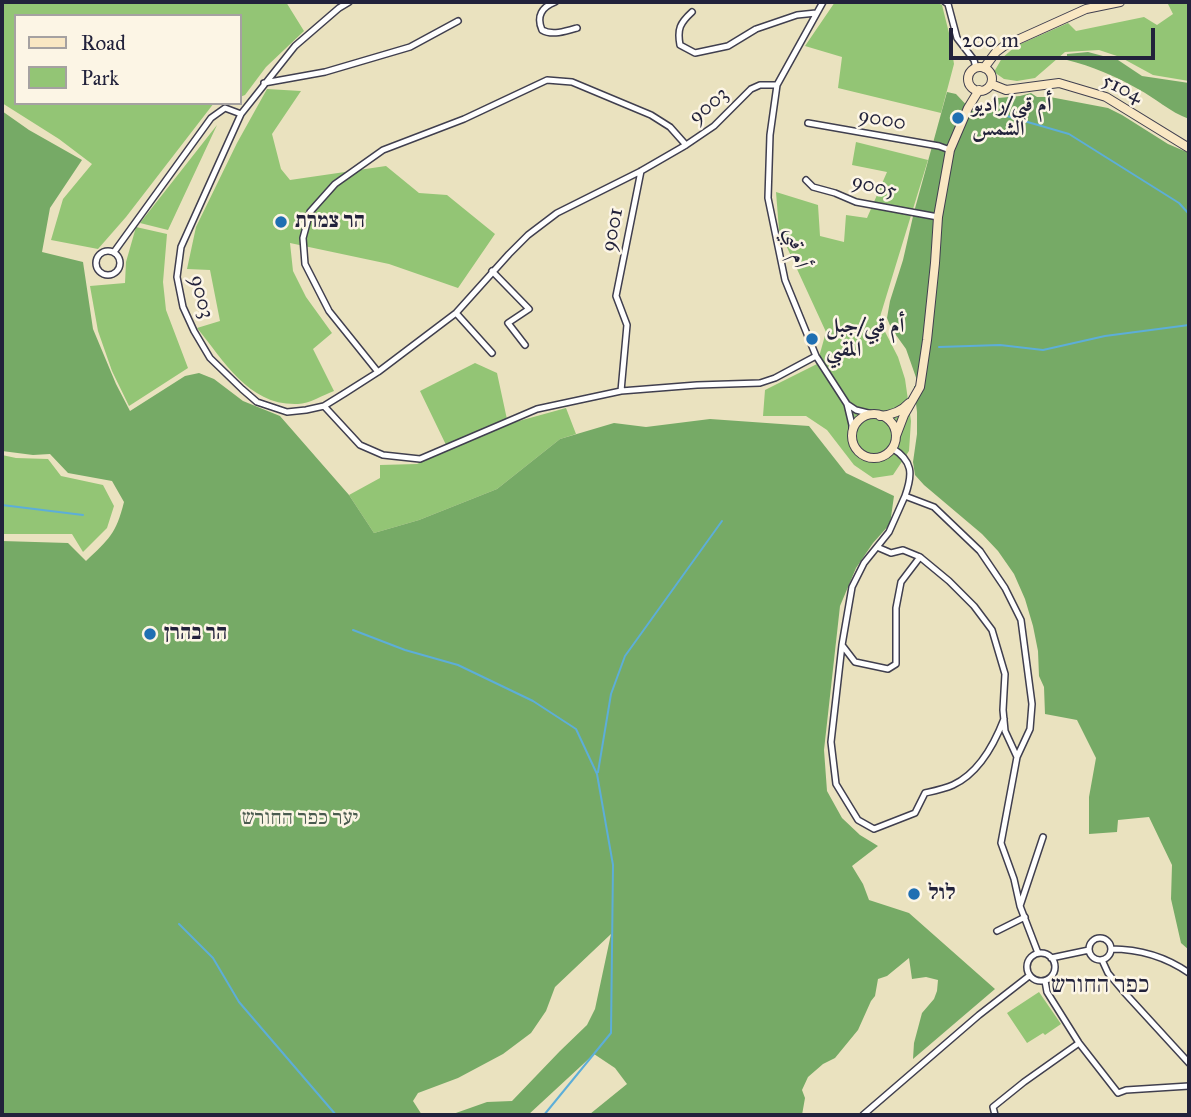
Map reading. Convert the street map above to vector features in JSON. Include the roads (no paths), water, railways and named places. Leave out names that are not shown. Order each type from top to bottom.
[{"type":"street","name":"9003","points":[[349,2],[295,46],[240,114],[181,247],[177,277],[183,307],[210,358],[257,402],[287,412],[324,406],[378,372],[456,313],[528,235],[557,214],[686,145],[714,126],[751,89],[760,85],[777,85]]},
{"type":"street","points":[[555,2],[547,5],[539,16],[542,30],[549,33],[577,28]]},
{"type":"street","points":[[777,85],[823,2]]},
{"type":"street","points":[[948,3],[957,38],[980,68],[988,70],[992,76],[991,84],[986,89],[979,90],[973,88],[970,74],[980,68],[1004,46],[1086,9],[1120,2]]},
{"type":"street","points":[[692,12],[684,20],[678,33],[680,45],[695,53],[729,46],[756,29],[797,15],[816,13]]},
{"type":"street","points":[[264,83],[326,72],[410,47],[458,21]]},
{"type":"street","points":[[378,372],[329,311],[305,264],[303,238],[310,212],[335,184],[383,150],[464,119],[547,80],[572,82],[651,115],[670,127],[686,145]]},
{"type":"street","name":"5104","points":[[991,84],[1006,90],[1059,83],[1106,97],[1189,148]]},
{"type":"street","name":"أم قبي","points":[[777,85],[770,135],[768,198],[785,281],[816,356],[847,404],[852,434]]},
{"type":"street","points":[[913,398],[897,412],[865,416],[858,421],[852,434],[853,446],[858,452],[864,456],[878,458],[885,455],[892,447],[919,387],[927,340],[938,217],[950,150],[979,90]]},
{"type":"street","points":[[114,252],[211,118],[225,108],[240,114]]},
{"type":"street","name":"9000","points":[[808,123],[950,150]]},
{"type":"street","name":"9001","points":[[621,391],[627,325],[616,296],[641,170]]},
{"type":"street","name":"9005","points":[[806,180],[813,187],[856,202],[938,217]]},
{"type":"street","points":[[114,252],[120,262],[118,270],[110,276],[102,274],[97,268],[96,260],[101,253],[114,252]]},
{"type":"street","points":[[492,271],[529,309],[508,323],[526,345]]},
{"type":"street","points":[[456,313],[492,353]]},
{"type":"street","points":[[324,406],[360,445],[383,455],[420,459],[537,409],[621,391],[760,383],[816,356]]},
{"type":"street","points":[[847,404],[890,422],[896,436]]},
{"type":"street","points":[[892,447],[909,463],[911,480],[890,532],[864,562],[852,587],[842,645],[831,742],[836,784],[858,820],[874,829],[915,813],[925,793],[954,785],[978,768],[999,733],[1004,719]]},
{"type":"street","points":[[905,496],[934,507],[980,551],[1005,588],[1021,620],[1032,704],[1030,729],[1017,757],[1001,843],[1038,953]]},
{"type":"street","points":[[877,547],[891,553],[903,550],[920,558],[958,589],[992,630],[1005,674],[1005,731],[1017,757]]},
{"type":"street","points":[[842,645],[855,662],[888,669],[896,664],[896,608],[901,582],[920,558]]},
{"type":"street","points":[[1020,906],[1043,837]]},
{"type":"street","points":[[997,931],[1025,917]]},
{"type":"street","points":[[1089,950],[1093,941],[1100,938],[1109,942],[1109,955],[1102,960]]},
{"type":"street","points":[[1111,949],[1125,949],[1162,957],[1189,973]]},
{"type":"street","points":[[1051,958],[1089,950]]},
{"type":"street","points":[[1089,950],[1095,958],[1102,960],[1108,973],[1124,992],[1189,1063]]},
{"type":"street","points":[[1043,953],[1051,958],[1055,971],[1049,979],[1036,981],[1029,976],[1027,962],[1030,958],[1043,953]]},
{"type":"street","points":[[863,1115],[979,1015],[1029,976]]},
{"type":"street","points":[[1045,981],[1047,992],[1079,1043],[1118,1093],[1126,1090],[1189,1086]]},
{"type":"street","points":[[995,1115],[993,1107],[1079,1043]]},
{"type":"waterway","points":[[1000,114],[1069,134],[1179,203],[1189,214]]},
{"type":"waterway","points":[[939,347],[1000,345],[1043,350],[1105,336],[1189,325]]},
{"type":"waterway","points":[[2,505],[83,515]]},
{"type":"waterway","points":[[598,772],[611,694],[625,656],[722,521]]},
{"type":"waterway","points":[[353,630],[405,650],[458,665],[533,701],[576,729],[597,774],[613,865],[611,1033],[544,1115]]},
{"type":"waterway","points":[[179,924],[213,958],[239,1002],[336,1115]]},
{"type":"place","name":"أم قبي/راديو الشمس","points":[[958,118]]},
{"type":"place","name":"הר צמרת","points":[[281,222]]},
{"type":"place","name":"أم قبي/جبل المقبي","points":[[812,339]]},
{"type":"place","name":"הר בהרן","points":[[150,634]]},
{"type":"place","name":"לול","points":[[914,894]]},
{"type":"district","name":"כפר החורש","points":[[1100,986]]},
{"type":"park label","name":"יער כפר החורש","points":[[300,819]]}]
